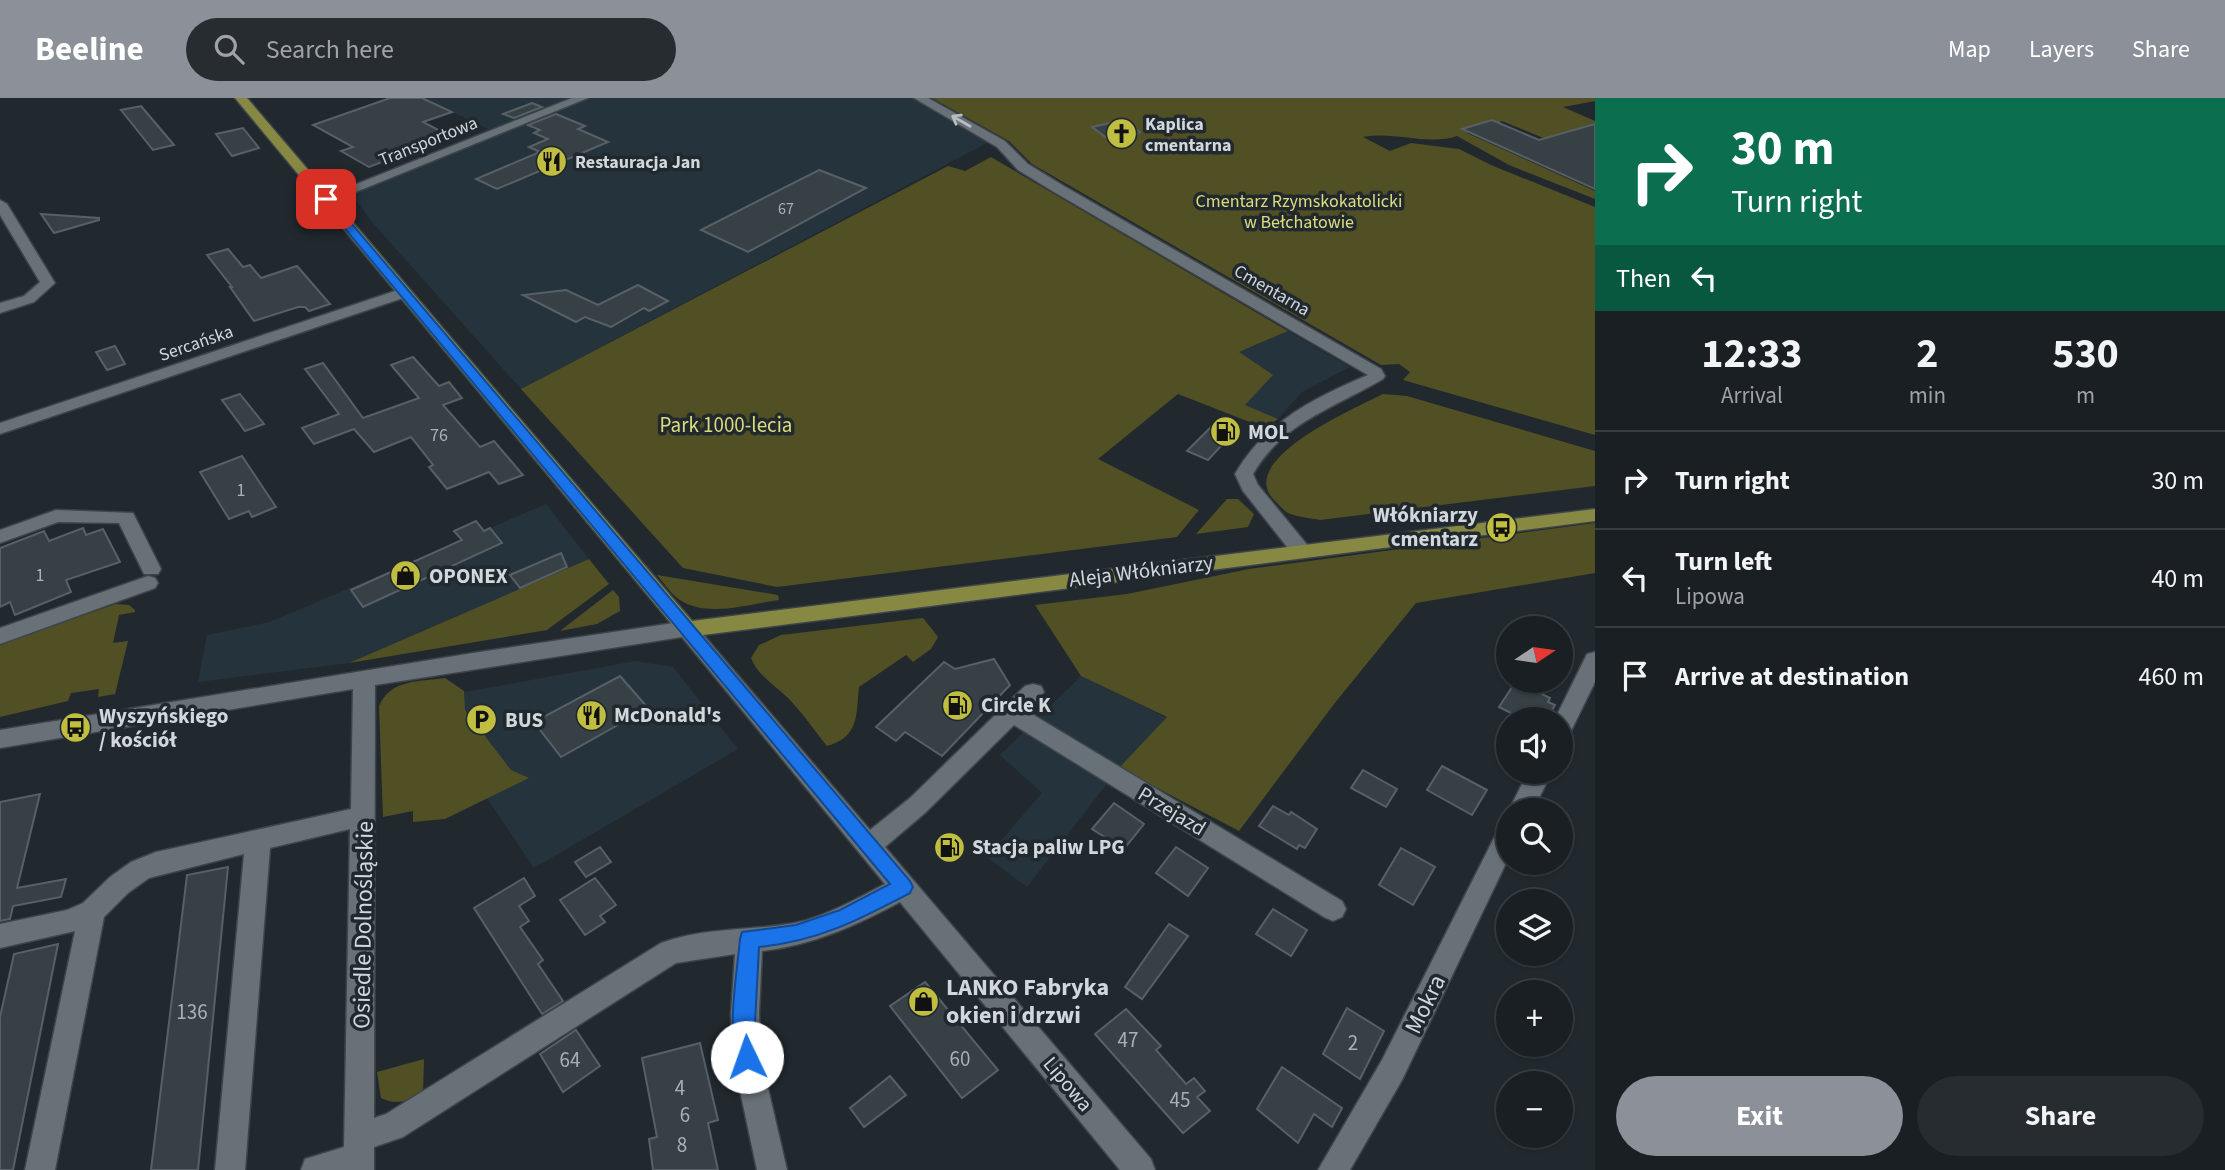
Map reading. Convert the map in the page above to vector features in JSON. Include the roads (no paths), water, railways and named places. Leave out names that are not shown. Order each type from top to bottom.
[{"type":"main road","name":"Lipowa","points":[[241,98],[687,629]]},
{"type":"main road","name":"Aleja Włókniarzy","points":[[687,629],[1595,515]]},
{"type":"street","name":"Transportowa","points":[[326,199],[582,98]]},
{"type":"street","name":"Cmentarna","points":[[920,98],[1001,144],[1023,167],[1375,372],[1377,376],[1374,378],[1300,415],[1252,457],[1244,474],[1252,490],[1302,552]]},
{"type":"street","points":[[0,204],[48,280],[42,290],[29,299],[0,308]]},
{"type":"street","name":"Sercańska","points":[[0,429],[404,293]]},
{"type":"street","points":[[0,537],[56,516],[126,517],[150,576],[0,636]]},
{"type":"street","points":[[0,739],[687,629]]},
{"type":"street","name":"Lipowa","points":[[687,629],[1140,1170]]},
{"type":"street","points":[[1572,707],[1595,660]]},
{"type":"street","name":"Osiedle Dolnośląskie","points":[[359,1155],[364,679]]},
{"type":"street","points":[[869,845],[918,806],[1034,692]]},
{"type":"street","name":"Przejazd","points":[[1012,713],[1333,909]]},
{"type":"street","points":[[0,936],[70,921],[92,911],[119,885],[140,870],[184,855],[364,816]]},
{"type":"street","points":[[230,1170],[258,840]]},
{"type":"street","name":"Mokra","points":[[1333,1170],[1392,1070],[1496,859]]},
{"type":"street","points":[[316,1170],[359,1155],[393,1127],[670,952],[705,943],[796,934],[846,917],[903,887]]},
{"type":"street","points":[[40,1170],[92,911]]},
{"type":"street","points":[[750,939],[744,1023],[747,1057],[755,1110],[772,1170]]},
{"type":"place","name":"Kaplica cmentarna","points":[[1122,134]]},
{"type":"place","name":"Restauracja Jan","points":[[552,162]]},
{"type":"place","name":"MOL","points":[[1225,432]]},
{"type":"place","name":"Włókniarzy cmentarz","points":[[1501,527]]},
{"type":"place","name":"OPONEX","points":[[406,576]]},
{"type":"place","name":"Circle K","points":[[958,705]]},
{"type":"place","name":"McDonald's","points":[[591,715]]},
{"type":"place","name":"BUS","points":[[482,720]]},
{"type":"place","name":"Wyszyńskiego / kościół","points":[[76,728]]},
{"type":"place","name":"Stacja paliw LPG","points":[[949,847]]},
{"type":"place","name":"LANKO Fabryka okien i drzwi","points":[[923,1001]]},
{"type":"park label","name":"Cmentarz Rzymskokatolicki w Bełchatowie","points":[[1299,211]]},
{"type":"park label","name":"Park 1000-lecia","points":[[726,425]]}]
